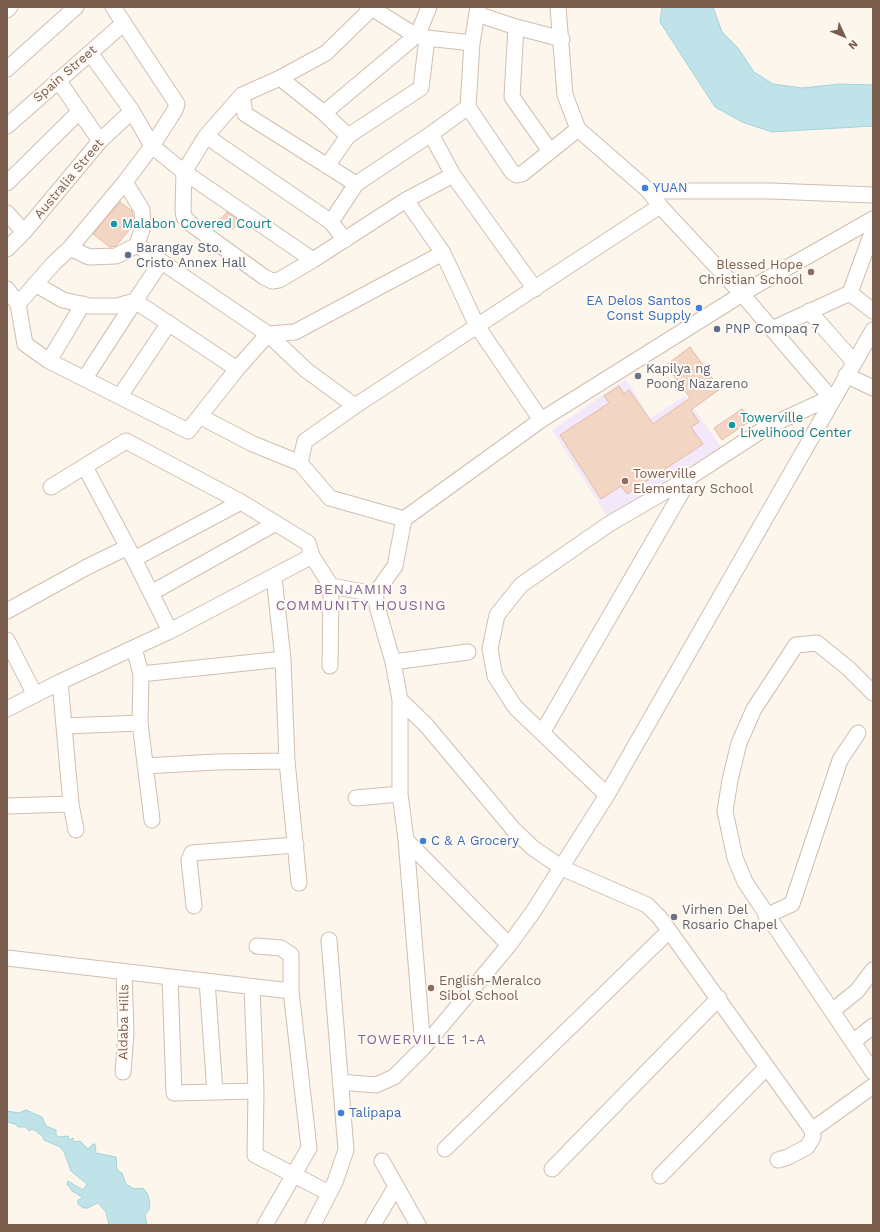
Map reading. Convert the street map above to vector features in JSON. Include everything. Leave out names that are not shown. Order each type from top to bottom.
[{"type":"street","points":[[7,10],[10,7]]},
{"type":"street","points":[[7,69],[76,7]]},
{"type":"street","points":[[18,304],[70,248],[125,182],[152,146],[177,104],[113,7]]},
{"type":"street","points":[[453,175],[406,200],[280,280],[272,281],[264,277],[190,224],[184,217],[183,210],[184,172],[206,136],[242,95],[280,78],[326,53],[366,14],[370,7],[410,32],[423,36],[472,43]]},
{"type":"street","points":[[328,166],[348,136],[421,88],[423,36],[429,7]]},
{"type":"street","points":[[558,7],[562,39],[565,95],[578,129],[649,191],[660,206],[742,294],[832,396]]},
{"type":"street","points":[[562,39],[516,27],[478,10],[472,43],[468,107],[512,172],[517,174],[522,174],[578,129]]},
{"type":"street","name":"Spain Street","points":[[7,126],[124,23]]},
{"type":"street","points":[[516,27],[512,97],[550,150]]},
{"type":"street","points":[[324,113],[423,36]]},
{"type":"street","points":[[90,53],[132,111],[152,146],[184,172],[313,260]]},
{"type":"street","points":[[280,78],[324,113],[348,136]]},
{"type":"street","points":[[58,80],[100,141]]},
{"type":"street","points":[[242,95],[246,114],[356,184]]},
{"type":"street","points":[[331,222],[356,184],[431,134],[468,107]]},
{"type":"street","points":[[7,183],[80,111]]},
{"type":"street","name":"Australia Street","points":[[7,249],[24,232],[100,141],[132,111]]},
{"type":"street","points":[[431,134],[453,175],[535,289]]},
{"type":"street","points":[[206,136],[331,222],[345,240]]},
{"type":"street","points":[[70,248],[89,257],[116,256],[138,245],[143,226],[142,210],[125,182]]},
{"type":"street","points":[[649,191],[771,191],[873,195]]},
{"type":"street","points":[[406,200],[444,253],[477,326],[541,420]]},
{"type":"street","points":[[300,463],[305,441],[355,406],[660,206]]},
{"type":"street","points":[[7,213],[24,232]]},
{"type":"street","points":[[423,1048],[406,840],[400,794],[400,700],[393,662],[378,610],[376,594],[395,566],[404,519],[541,420],[742,294],[873,218]]},
{"type":"street","points":[[772,329],[850,292],[873,230]]},
{"type":"street","points":[[138,245],[268,334],[306,370],[355,406]]},
{"type":"street","points":[[7,289],[18,304],[25,344],[49,361],[188,431],[201,417],[237,369],[268,334],[295,332],[444,253]]},
{"type":"street","points":[[85,378],[162,262]]},
{"type":"street","points":[[35,284],[63,300],[83,304],[117,306],[135,301],[237,369]]},
{"type":"street","points":[[850,292],[873,311]]},
{"type":"street","points":[[49,361],[83,304]]},
{"type":"street","points":[[809,311],[854,362]]},
{"type":"street","points":[[120,396],[169,323]]},
{"type":"street","points":[[340,1082],[376,1085],[394,1077],[423,1048],[509,945],[533,912],[607,795],[832,396],[873,330]]},
{"type":"street","points":[[846,375],[873,388]]},
{"type":"street","points":[[607,795],[515,707],[495,676],[490,649],[498,615],[521,585],[609,524],[690,477],[767,427],[832,396]]},
{"type":"street","points":[[201,417],[254,444],[300,463],[330,498],[404,519]]},
{"type":"street","points":[[51,487],[126,441],[241,502],[308,543],[312,556],[331,586],[330,666]]},
{"type":"street","points":[[85,467],[131,553],[170,631]]},
{"type":"street","points":[[542,733],[690,477]]},
{"type":"street","points":[[7,611],[87,567],[131,553],[241,502]]},
{"type":"street","points":[[151,593],[276,523]]},
{"type":"street","points":[[7,709],[60,682],[170,631],[312,556]]},
{"type":"street","points":[[274,577],[282,659],[287,761],[299,883]]},
{"type":"street","points":[[331,586],[376,594]]},
{"type":"street","points":[[7,640],[35,695]]},
{"type":"street","points":[[873,693],[848,668],[818,643],[796,645],[754,709],[739,743],[730,780],[725,811],[735,858],[745,882],[766,916],[832,1010],[873,1072]]},
{"type":"street","points":[[134,648],[141,674],[140,723],[152,820]]},
{"type":"street","points":[[393,662],[468,652]]},
{"type":"street","points":[[141,674],[282,659]]},
{"type":"street","points":[[60,682],[71,804],[76,830]]},
{"type":"street","points":[[400,700],[426,725],[514,830],[533,848],[562,868],[647,906],[660,918],[719,998],[766,1067],[812,1130],[813,1137],[807,1147],[788,1157],[778,1160]]},
{"type":"street","points":[[65,726],[140,723]]},
{"type":"street","points":[[766,916],[792,904],[840,760],[858,733]]},
{"type":"street","points":[[145,766],[216,762],[287,761]]},
{"type":"street","points":[[356,798],[400,794]]},
{"type":"street","points":[[7,806],[71,804]]},
{"type":"street","points":[[406,840],[509,945]]},
{"type":"street","points":[[194,906],[189,860],[192,853],[296,845]]},
{"type":"street","points":[[445,1149],[669,931]]},
{"type":"street","points":[[319,1223],[346,1150],[329,940]]},
{"type":"street","points":[[257,946],[281,948],[291,955],[291,991],[309,1148],[265,1225]]},
{"type":"street","points":[[7,958],[291,991]]},
{"type":"street","points":[[832,1010],[857,991],[873,970]]},
{"type":"street","name":"Aldaba Hills","points":[[123,1072],[126,1033],[124,972]]},
{"type":"street","points":[[170,977],[174,1093],[256,1091]]},
{"type":"street","points":[[207,981],[215,1092]]},
{"type":"street","points":[[252,987],[256,1091],[256,1155],[329,1193]]},
{"type":"street","points":[[552,1169],[719,998]]},
{"type":"street","points":[[853,1042],[873,1026]]},
{"type":"street","points":[[660,1176],[766,1067]]},
{"type":"street","points":[[812,1130],[873,1086]]},
{"type":"street","points":[[382,1161],[418,1225]]},
{"type":"street","points":[[373,1225],[396,1186]]},
{"type":"shaded area","name":"Towerville Elementary School","points":[[626,379],[650,418],[685,396],[721,447],[607,516],[552,430]]},
{"type":"water","points":[[662,7],[713,7],[722,32],[738,48],[754,72],[773,84],[802,88],[840,84],[873,85],[873,126],[772,132],[742,122],[715,107],[660,22]]},
{"type":"water","points":[[26,1110],[42,1117],[46,1126],[56,1130],[56,1135],[59,1137],[68,1136],[69,1140],[73,1138],[74,1142],[80,1141],[88,1149],[95,1144],[96,1153],[116,1157],[117,1170],[122,1173],[126,1184],[134,1189],[143,1188],[147,1193],[150,1202],[149,1210],[145,1215],[147,1225],[109,1225],[106,1212],[99,1204],[97,1203],[88,1208],[83,1208],[78,1204],[78,1200],[83,1198],[72,1191],[67,1184],[68,1181],[83,1190],[87,1184],[71,1171],[64,1152],[60,1147],[44,1140],[43,1137],[32,1129],[29,1131],[26,1127],[18,1127],[15,1124],[7,1122],[7,1111],[19,1113]]},
{"type":"building","name":"Malabon Covered Court","points":[[120,202],[132,211],[134,224],[116,246],[110,247],[93,234]]},
{"type":"building","points":[[227,212],[240,221],[232,230],[220,220]]},
{"type":"building","name":"Towerville Elementary School","points":[[690,347],[720,389],[691,410],[699,422],[691,427],[703,444],[627,494],[621,486],[601,499],[560,435],[609,403],[604,396],[619,386],[624,394],[629,390],[653,424],[690,398],[666,365]]},
{"type":"building","name":"Towerville Livelihood Center","points":[[742,409],[750,421],[722,440],[714,428]]},
{"type":"place","name":"YUAN","points":[[645,188]]},
{"type":"place","name":"Malabon Covered Court","points":[[114,224]]},
{"type":"place","name":"Barangay Sto. Cristo Annex Hall","points":[[128,255]]},
{"type":"place","name":"Blessed Hope Christian School","points":[[811,272]]},
{"type":"place","name":"EA Delos Santos Const Supply","points":[[699,308]]},
{"type":"place","name":"PNP Compaq 7","points":[[717,329]]},
{"type":"place","name":"Kapilya ng Poong Nazareno","points":[[638,376]]},
{"type":"place","name":"Towerville Livelihood Center","points":[[732,425]]},
{"type":"place","name":"Towerville Elementary School","points":[[625,481]]},
{"type":"place","name":"C & A Grocery","points":[[423,841]]},
{"type":"place","name":"Virhen Del Rosario Chapel","points":[[674,917]]},
{"type":"place","name":"English-Meralco Sibol School","points":[[431,988]]},
{"type":"place","name":"Talipapa","points":[[341,1113]]},
{"type":"district","name":"BENJAMIN 3 COMMUNITY HOUSING","points":[[361,598]]},
{"type":"district","name":"TOWERVILLE 1-A","points":[[422,1040]]}]
